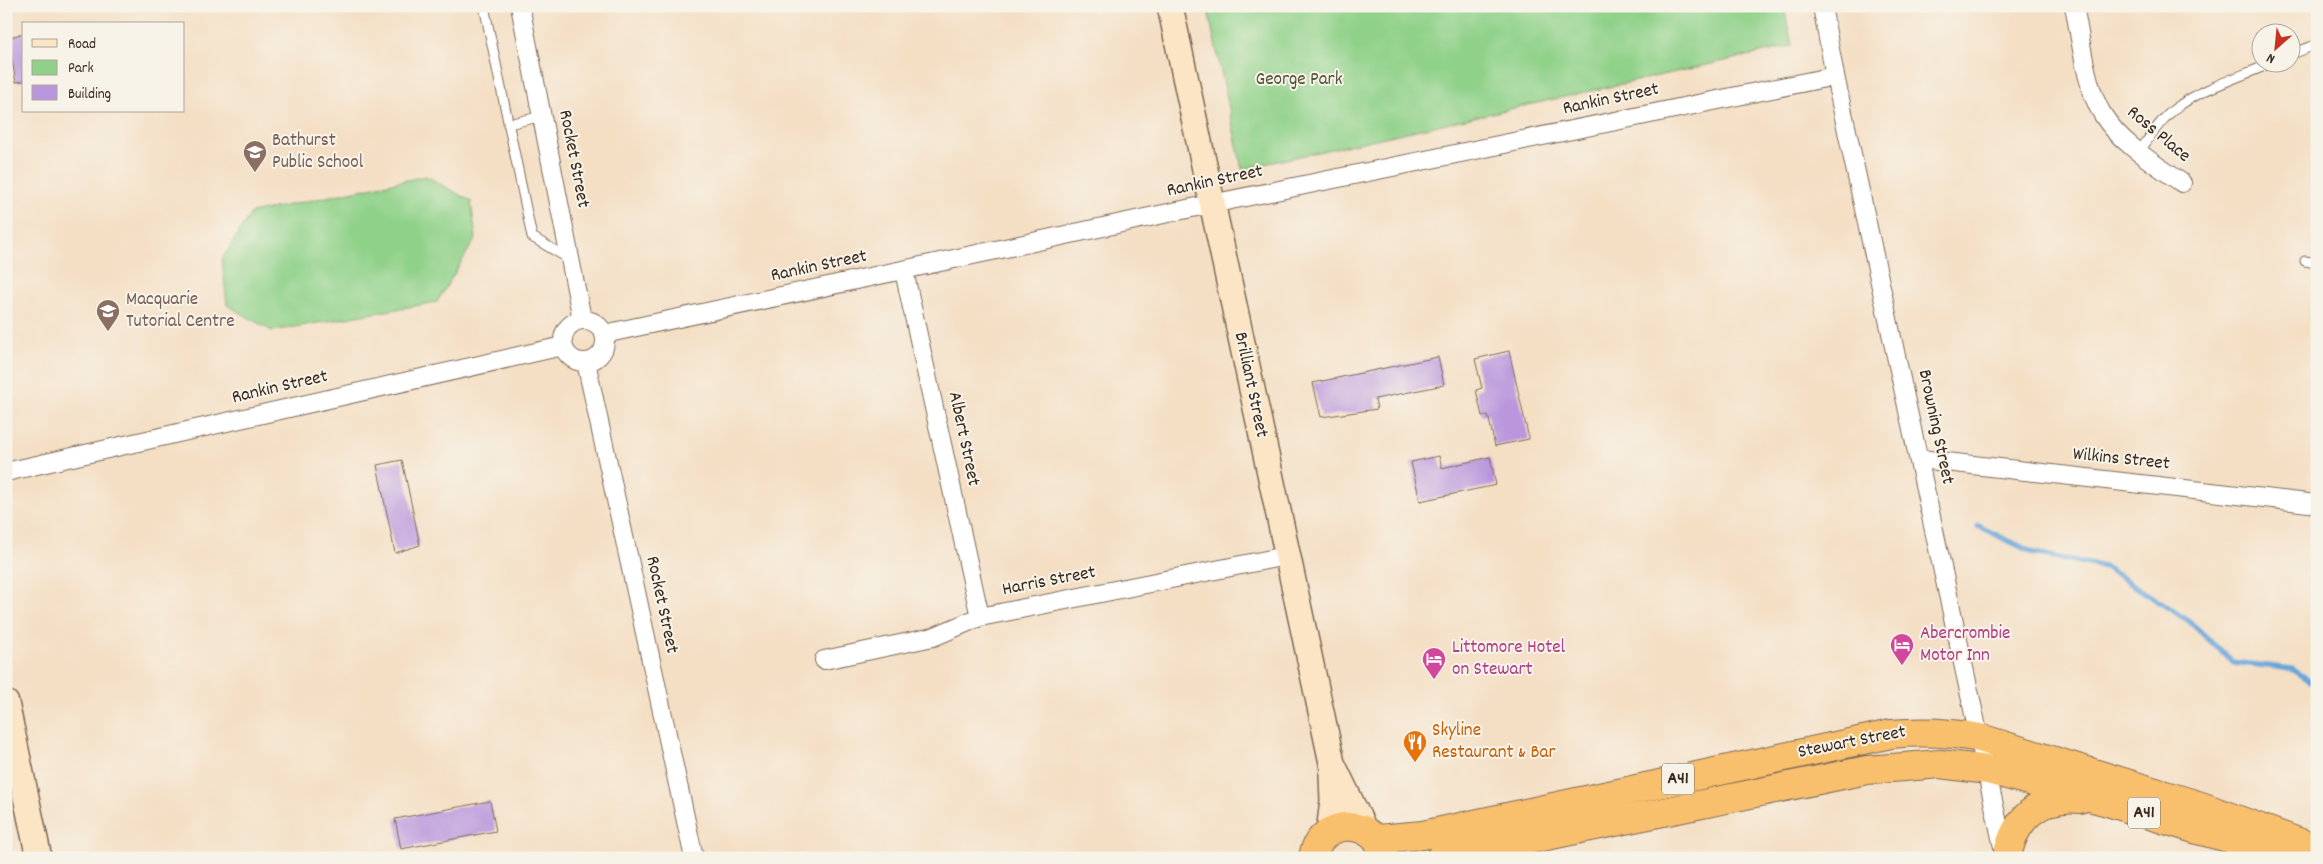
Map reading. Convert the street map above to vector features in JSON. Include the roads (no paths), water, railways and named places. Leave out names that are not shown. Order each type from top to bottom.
[{"type":"highway","name":"Stewart Street","points":[[1314,850],[1349,826],[1375,842],[1423,834],[1891,734],[1919,731],[1948,732],[1980,738],[2201,806],[2317,849]]},
{"type":"highway","name":"Stewart Street","points":[[1440,858],[1867,770],[1940,764],[1988,770],[2104,801],[2194,829],[2300,858]]},
{"type":"highway","points":[[2006,858],[2015,830],[2024,818],[2038,807],[2056,800],[2075,798],[2104,801]]},
{"type":"street","name":"Rocket Street","points":[[520,6],[582,319]]},
{"type":"street","name":"Brilliant Street","points":[[1170,6],[1286,556],[1332,763],[1347,799],[1375,842]]},
{"type":"street","name":"Browning Street","points":[[1822,6],[1835,76],[2006,858]]},
{"type":"street","name":"Ross Place","points":[[2074,6],[2092,87],[2102,114],[2118,134],[2139,152],[2182,182]]},
{"type":"street","name":"Rankin Street","points":[[604,334],[1211,205],[1835,76]]},
{"type":"street","name":"Albert Street","points":[[904,271],[980,617]]},
{"type":"street","points":[[582,319],[596,323],[604,334],[605,342],[599,355],[586,362],[574,360],[563,346],[563,334],[566,328],[582,319]]},
{"type":"street","name":"Rankin Street","points":[[6,472],[563,346]]},
{"type":"street","name":"Rocket Street","points":[[586,362],[694,858]]},
{"type":"street","name":"Wilkins Street","points":[[1920,459],[2317,504]]},
{"type":"street","name":"Harris Street","points":[[824,660],[933,637],[980,617],[1286,556]]},
{"type":"street","points":[[6,703],[38,858]]},
{"type":"street","name":"Brilliant Street","points":[[1314,850],[1333,801],[1332,763]]},
{"type":"lane","points":[[484,6],[532,237],[571,260]]},
{"type":"lane","points":[[2300,51],[2317,44]]},
{"type":"lane","points":[[2139,152],[2159,124],[2176,108],[2194,97],[2251,72]]},
{"type":"lane","points":[[508,124],[543,116]]},
{"type":"lane","points":[[2305,261],[2317,263]]},
{"type":"waterway","points":[[1978,526],[2034,553],[2105,567],[2189,621],[2233,662],[2292,669],[2317,685]]},
{"type":"place","name":"Bathurst Public School","points":[[255,173]]},
{"type":"place","name":"Macquarie Tutorial Centre","points":[[108,332]]},
{"type":"place","name":"Abercrombie Motor Inn","points":[[1902,666]]},
{"type":"place","name":"Littomore Hotel on Stewart","points":[[1434,680]]},
{"type":"place","name":"Skyline Restaurant & Bar","points":[[1415,763]]},
{"type":"park label","name":"George Park","points":[[1299,80]]}]
